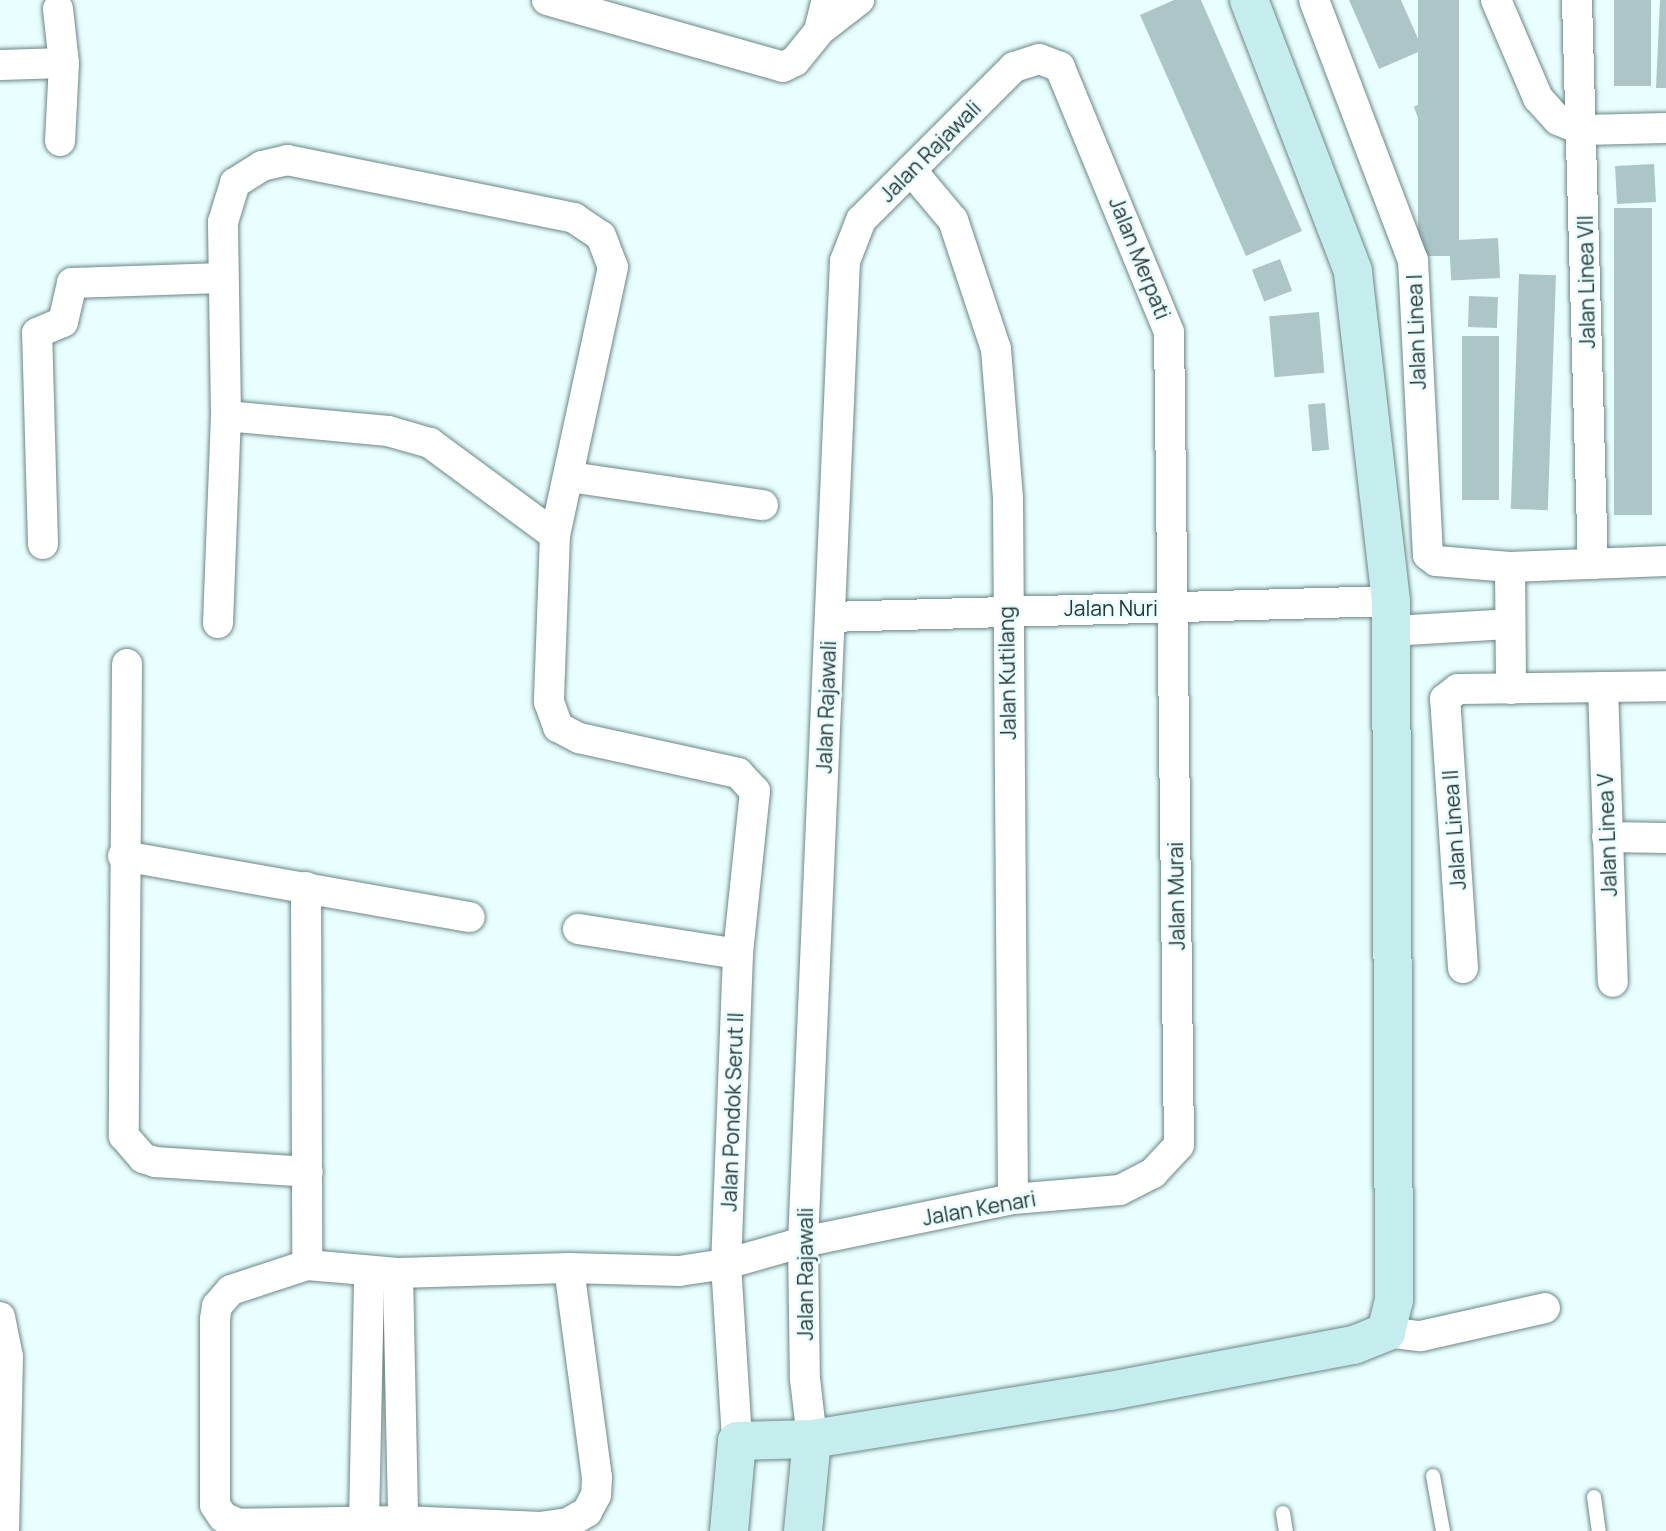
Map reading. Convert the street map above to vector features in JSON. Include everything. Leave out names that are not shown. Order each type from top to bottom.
[{"type":"street","points":[[547,0],[783,67],[795,61],[819,31],[859,0]]},
{"type":"street","points":[[819,31],[827,0]]},
{"type":"street","points":[[1249,0],[1353,271],[1391,616],[1394,1300],[1386,1332]]},
{"type":"street","name":"Jalan Linea I","points":[[1314,0],[1413,260],[1428,555],[1436,561],[1510,567]]},
{"type":"street","points":[[1496,0],[1548,113],[1583,130],[1666,128]]},
{"type":"street","name":"Jalan Linea VII","points":[[1577,0],[1583,130],[1593,564]]},
{"type":"street","points":[[58,9],[64,62],[60,141]]},
{"type":"street","name":"Jalan Rajawali","points":[[812,1439],[805,1378],[803,1242],[845,261],[861,220],[1014,68],[1039,59]]},
{"type":"street","name":"Jalan Merpati","points":[[1039,59],[1060,67],[1169,332],[1172,608]]},
{"type":"street","points":[[0,65],[64,62]]},
{"type":"street","points":[[218,623],[226,416],[223,222],[235,183],[262,166],[287,160],[574,218],[590,226],[609,250],[613,267],[570,477],[555,535],[429,443],[388,431],[226,416]]},
{"type":"street","name":"Jalan Kutilang","points":[[911,170],[953,220],[996,349],[1008,499],[1006,609],[1013,1199]]},
{"type":"street","points":[[43,544],[37,333],[63,322],[72,283],[222,278]]},
{"type":"street","points":[[570,477],[763,505]]},
{"type":"street","name":"Jalan Pondok Serut II","points":[[555,535],[549,702],[558,727],[579,738],[738,773],[751,784],[757,798],[738,954],[726,1264],[737,1441]]},
{"type":"street","points":[[1666,561],[1510,567],[1511,689],[1666,686]]},
{"type":"street","name":"Jalan Nuri","points":[[830,617],[1006,609],[1172,608],[1391,616],[1510,624]]},
{"type":"street","name":"Jalan Murai","points":[[1153,1173],[1179,1145],[1172,608]]},
{"type":"street","points":[[127,664],[123,856],[124,1136],[143,1158],[155,1162],[308,1172]]},
{"type":"street","name":"Jalan Linea V","points":[[1603,687],[1613,982]]},
{"type":"street","name":"Jalan Linea II","points":[[1463,968],[1445,699],[1450,693],[1511,689]]},
{"type":"street","points":[[1606,837],[1666,838]]},
{"type":"street","points":[[123,856],[470,917]]},
{"type":"street","points":[[306,887],[307,1265],[231,1290],[217,1306],[215,1505],[219,1524],[403,1521],[541,1527],[568,1523],[587,1512],[596,1495],[597,1477],[569,1268]]},
{"type":"street","points":[[578,929],[738,954]]},
{"type":"street","name":"Jalan Kenari","points":[[307,1265],[383,1273],[569,1268],[679,1271],[726,1264],[803,1242],[1013,1199],[1120,1189],[1153,1173]]},
{"type":"street","points":[[383,1273],[403,1521]]},
{"type":"street","points":[[364,1522],[383,1273]]},
{"type":"street","points":[[729,1531],[737,1441],[812,1439],[1124,1389],[1354,1345],[1386,1332],[1422,1336],[1545,1308]]},
{"type":"street","points":[[0,1317],[8,1357],[4,1531]]},
{"type":"street","points":[[803,1531],[812,1439]]},
{"type":"lane","points":[[1433,1476],[1443,1531]]},
{"type":"lane","points":[[1594,1497],[1599,1531]]},
{"type":"lane","points":[[1283,1513],[1286,1531]]},
{"type":"building","points":[[1174,0],[1201,0],[1302,231],[1246,256],[1140,15]]},
{"type":"building","points":[[1349,0],[1401,0],[1423,50],[1379,69]]},
{"type":"building","points":[[1418,0],[1459,0],[1459,256],[1418,256]]},
{"type":"building","points":[[1614,0],[1651,0],[1651,86],[1614,86]]},
{"type":"building","points":[[1660,0],[1666,0],[1666,88],[1656,88]]},
{"type":"building","points":[[1443,96],[1455,129],[1426,139],[1414,107]]},
{"type":"building","points":[[1654,164],[1656,202],[1617,204],[1615,166]]},
{"type":"building","points":[[1614,208],[1652,208],[1652,515],[1614,515]]},
{"type":"building","points":[[1498,238],[1500,278],[1451,281],[1449,241]]},
{"type":"building","points":[[1280,259],[1292,291],[1264,301],[1252,270]]},
{"type":"building","points":[[1519,274],[1556,275],[1548,510],[1511,509]]},
{"type":"building","points":[[1469,296],[1498,297],[1497,328],[1468,327]]},
{"type":"building","points":[[1319,312],[1324,373],[1275,377],[1269,316]]},
{"type":"building","points":[[1462,336],[1499,336],[1499,500],[1462,500]]},
{"type":"building","points":[[1325,403],[1329,450],[1312,451],[1308,404]]}]
